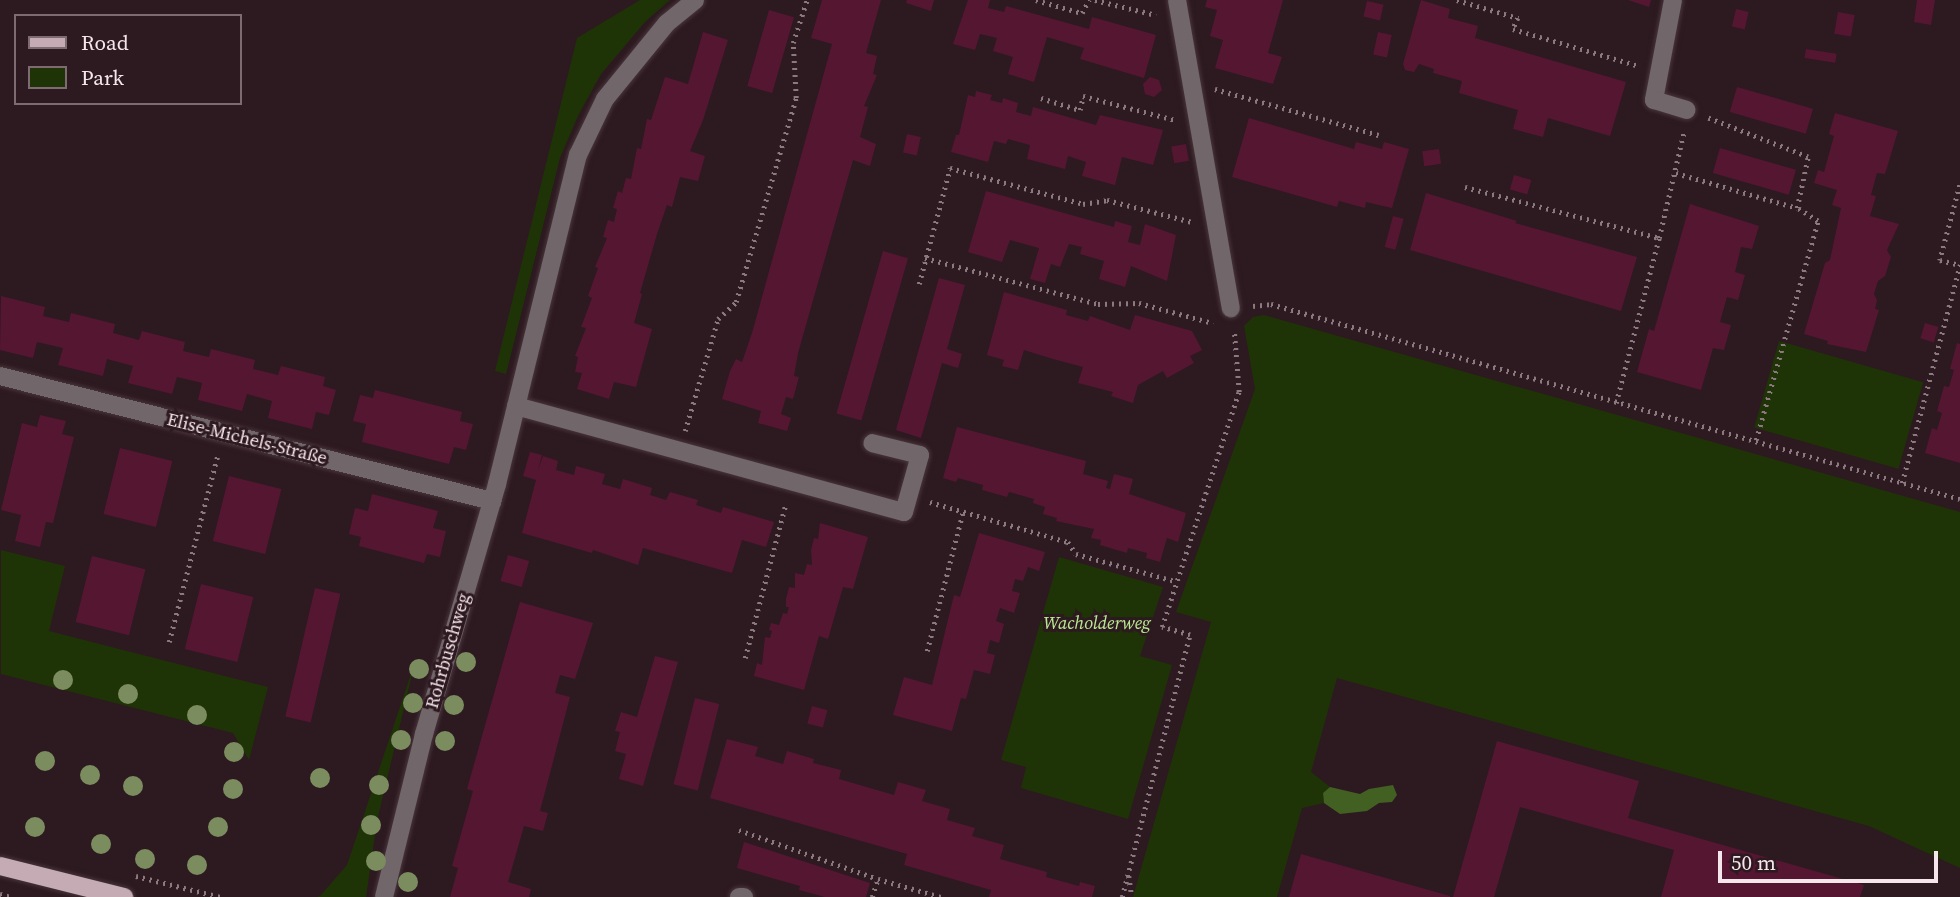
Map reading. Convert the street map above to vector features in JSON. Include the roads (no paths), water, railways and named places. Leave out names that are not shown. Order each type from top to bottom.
[{"type":"main road","points":[[0,866],[124,897]]},
{"type":"street","name":"Rohrbuschweg","points":[[384,897],[424,734],[492,501],[578,155],[604,99],[667,23],[695,0]]},
{"type":"street","points":[[1177,0],[1231,308]]},
{"type":"street","points":[[1673,0],[1654,100],[1687,110]]},
{"type":"street","name":"Elise-Michels-Straße","points":[[1,380],[492,501]]},
{"type":"street","points":[[516,406],[904,512],[920,455],[872,443]]},
{"type":"park label","name":"Wacholderweg","points":[[1097,623]]}]
